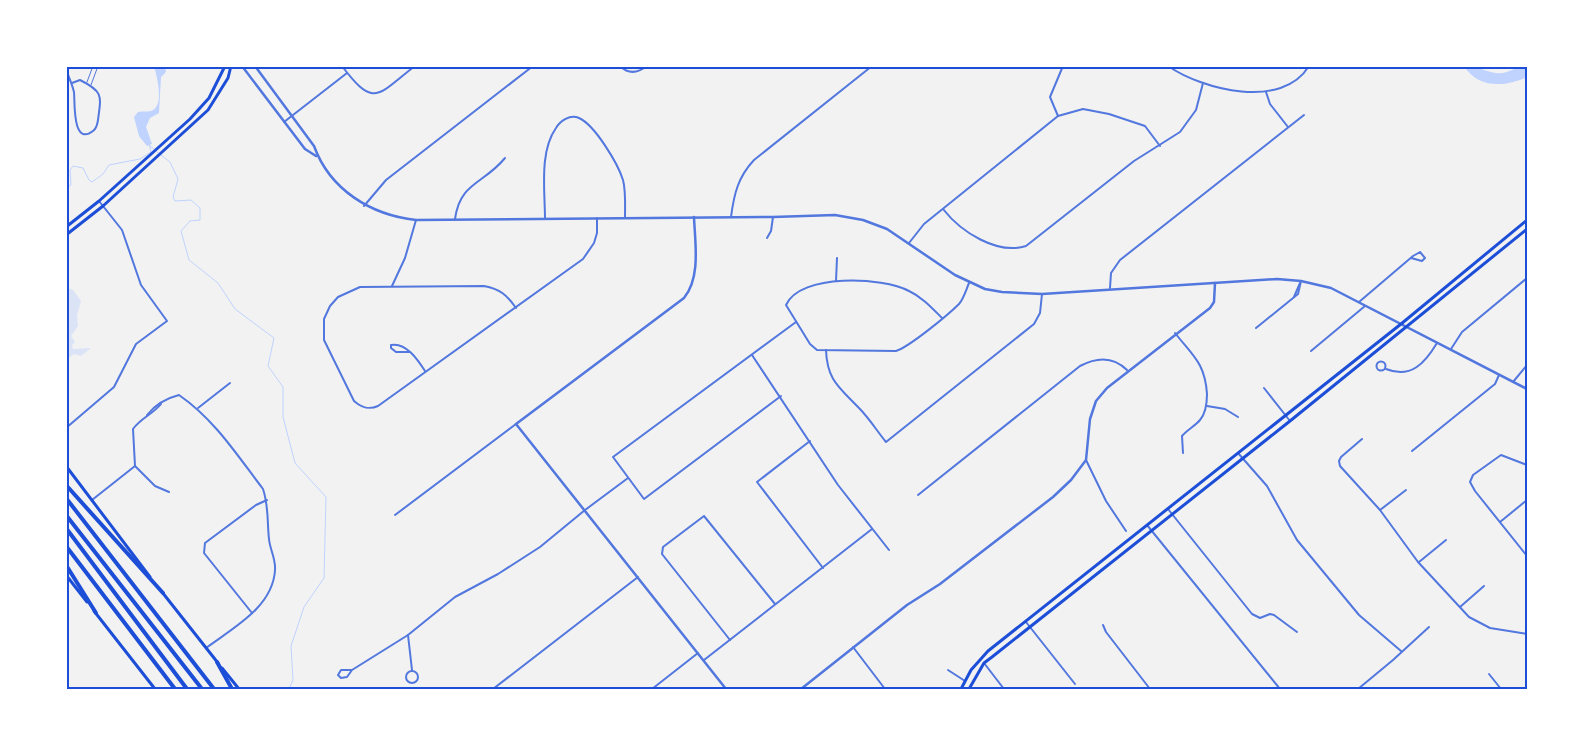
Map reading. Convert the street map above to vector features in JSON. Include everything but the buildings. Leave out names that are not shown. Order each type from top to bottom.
[{"type":"highway","points":[[66,485],[163,593]]},
{"type":"highway","points":[[66,498],[214,689]]},
{"type":"highway","points":[[66,514],[202,689]]},
{"type":"highway","points":[[66,528],[188,689]]},
{"type":"highway","points":[[66,546],[175,689]]},
{"type":"highway","points":[[66,565],[96,613]]},
{"type":"highway","points":[[216,662],[232,689]]},
{"type":"main road","points":[[66,227],[99,201],[190,119],[209,98],[225,66]]},
{"type":"main road","points":[[66,234],[103,206],[208,110],[228,78],[231,66]]},
{"type":"main road","points":[[190,119],[194,123]]},
{"type":"main road","points":[[961,689],[980,658],[988,651],[1401,324],[1527,220]]},
{"type":"main road","points":[[969,689],[984,664],[992,657],[1290,421],[1527,229]]},
{"type":"main road","points":[[1513,231],[1517,237]]},
{"type":"main road","points":[[1477,260],[1481,266]]},
{"type":"main road","points":[[66,466],[216,662],[239,689]]},
{"type":"main road","points":[[1204,480],[1209,485]]},
{"type":"main road","points":[[1097,564],[1102,570]]},
{"type":"main road","points":[[66,575],[155,689]]},
{"type":"main road","points":[[1059,595],[1063,601]]},
{"type":"main road","points":[[988,651],[992,657]]},
{"type":"street","points":[[242,66],[304,149],[318,157]]},
{"type":"street","points":[[255,66],[314,146],[318,157],[349,194],[364,206],[395,218],[416,220],[773,218],[835,215],[863,220],[887,229],[970,283],[1002,292],[1042,294],[1110,288],[1277,279],[1301,281],[1331,288],[1527,389]]},
{"type":"street","points":[[342,66],[360,89],[368,94],[376,94],[415,66]]},
{"type":"street","points":[[364,206],[386,180],[533,66]]},
{"type":"street","points":[[620,66],[625,71],[636,73],[647,66]]},
{"type":"street","points":[[731,217],[735,193],[744,171],[749,165],[872,66]]},
{"type":"street","points":[[1058,116],[1050,97],[1063,66]]},
{"type":"street","points":[[1168,66],[1179,74],[1203,84],[1235,90],[1266,92],[1278,90],[1291,84],[1301,77],[1309,66]]},
{"type":"street","points":[[66,70],[72,83],[76,124],[80,131],[85,134],[92,132],[97,127],[101,95],[91,85],[80,80],[72,83]]},
{"type":"street","points":[[284,122],[347,73]]},
{"type":"street","points":[[942,209],[958,225],[992,244],[1010,248],[1026,246],[1134,161],[1180,132],[1191,119],[1203,84]]},
{"type":"street","points":[[1266,92],[1270,104],[1288,127]]},
{"type":"street","points":[[909,244],[924,224],[1058,116],[1083,109],[1109,114],[1145,126],[1160,146]]},
{"type":"street","points":[[1110,288],[1111,272],[1120,260],[1304,115]]},
{"type":"street","points":[[545,218],[544,173],[549,143],[560,122],[570,117],[578,118],[588,126],[618,166],[624,182],[625,218]]},
{"type":"street","points":[[455,219],[457,205],[462,195],[505,158]]},
{"type":"street","points":[[66,428],[114,387],[128,355],[136,344],[167,321],[141,285],[122,230],[99,201]]},
{"type":"street","points":[[395,516],[684,298],[692,287],[694,276],[694,217]]},
{"type":"street","points":[[516,308],[506,295],[491,287],[392,286],[352,289],[338,297],[326,313],[323,329],[324,340],[354,402],[362,407],[372,409],[426,372],[516,308],[584,259],[594,243],[597,232],[597,218]]},
{"type":"street","points":[[767,238],[772,231],[773,218]]},
{"type":"street","points":[[392,286],[405,258],[416,220]]},
{"type":"street","points":[[1359,302],[1411,258],[1420,252],[1426,258],[1422,261],[1411,258]]},
{"type":"street","points":[[836,282],[838,258]]},
{"type":"street","points":[[1451,349],[1462,332],[1527,278]]},
{"type":"street","points":[[1256,328],[1298,294],[1301,281]]},
{"type":"street","points":[[942,318],[915,295],[889,283],[836,282],[814,284],[792,296],[786,305],[813,348],[826,350],[901,349],[942,318],[963,299],[970,283]]},
{"type":"street","points":[[801,689],[853,647],[1049,500],[1071,480],[1086,460],[1090,419],[1096,402],[1107,388],[1128,370],[1210,308],[1214,302],[1215,283]]},
{"type":"street","points":[[826,350],[829,374],[836,386],[860,409],[886,442],[1034,324],[1040,313],[1042,294]]},
{"type":"street","points":[[1311,351],[1366,305]]},
{"type":"street","points":[[781,396],[644,499],[613,457],[796,322]]},
{"type":"street","points":[[1175,333],[1205,372],[1207,406],[1200,421],[1182,436],[1183,453]]},
{"type":"street","points":[[1386,369],[1399,372],[1413,370],[1425,362],[1437,343]]},
{"type":"street","points":[[409,352],[396,352],[391,348],[392,345],[399,345],[409,352],[426,372]]},
{"type":"street","points":[[752,355],[838,484],[889,550]]},
{"type":"street","points":[[918,495],[1080,366],[1093,359],[1106,359],[1122,365],[1128,370]]},
{"type":"street","points":[[1513,382],[1527,365]]},
{"type":"street","points":[[1412,451],[1495,384],[1500,375]]},
{"type":"street","points":[[198,408],[230,383]]},
{"type":"street","points":[[1264,388],[1290,421]]},
{"type":"street","points":[[169,492],[155,486],[135,466],[133,429],[153,407],[171,397],[179,396],[198,408],[217,427],[263,490],[267,500],[269,541],[275,559],[274,577],[267,597],[252,613],[206,648]]},
{"type":"street","points":[[1207,406],[1225,409],[1238,417]]},
{"type":"street","points":[[516,424],[726,689]]},
{"type":"street","points":[[1362,439],[1341,457],[1339,461],[1340,466],[1380,510],[1418,562],[1469,617],[1480,624],[1527,634]]},
{"type":"street","points":[[810,441],[757,482],[822,568]]},
{"type":"street","points":[[1238,453],[1267,486],[1304,548],[1359,615],[1401,651]]},
{"type":"street","points":[[1527,466],[1501,455],[1471,478],[1475,492],[1527,556]]},
{"type":"street","points":[[1086,460],[1106,501],[1126,531]]},
{"type":"street","points":[[92,500],[135,466]]},
{"type":"street","points":[[352,670],[339,671],[338,675],[344,678],[352,670],[408,635],[455,597],[498,574],[540,547],[584,510],[628,478]]},
{"type":"street","points":[[1380,510],[1406,490]]},
{"type":"street","points":[[252,613],[204,553],[203,548],[205,543],[256,505],[267,500]]},
{"type":"street","points":[[1500,522],[1527,500]]},
{"type":"street","points":[[1168,508],[1252,614],[1260,618],[1270,614],[1274,615],[1297,632]]},
{"type":"street","points":[[730,640],[661,551],[704,516],[775,604]]},
{"type":"street","points":[[1147,525],[1280,689]]},
{"type":"street","points":[[704,660],[872,529]]},
{"type":"street","points":[[1418,562],[1446,540]]},
{"type":"street","points":[[493,689],[638,577]]},
{"type":"street","points":[[1460,607],[1484,586]]},
{"type":"street","points":[[1026,622],[1075,684]]},
{"type":"street","points":[[1103,625],[1106,632],[1150,689]]},
{"type":"street","points":[[1358,689],[1428,627]]},
{"type":"street","points":[[408,635],[412,671]]},
{"type":"street","points":[[853,647],[885,689]]},
{"type":"street","points":[[652,689],[698,653]]},
{"type":"street","points":[[984,664],[1004,689]]},
{"type":"street","points":[[948,670],[965,681]]},
{"type":"street","points":[[412,671],[419,676],[417,682],[413,683],[407,680],[406,676],[412,671]]},
{"type":"street","points":[[1489,674],[1501,689]]},
{"type":"lane","points":[[86,83],[92,66]]},
{"type":"lane","points":[[91,85],[98,66]]},
{"type":"shaded area","points":[[66,287],[73,290],[81,301],[77,315],[78,326],[71,336],[75,342],[72,345],[73,349],[91,348],[81,356],[74,354],[66,360],[66,315],[68,307]]},
{"type":"water","points":[[154,66],[165,66],[166,72],[161,77],[159,113],[150,118],[146,127],[152,144],[147,146],[139,136],[134,117],[138,112],[151,111],[158,104],[159,91]]},
{"type":"water","points":[[1464,66],[1500,73],[1527,66],[1527,77],[1510,83],[1493,84],[1477,79]]},
{"type":"waterway","points":[[66,188],[71,185],[70,170],[73,166],[83,168],[92,182],[103,174],[109,165],[140,159],[151,152],[149,143]]},
{"type":"waterway","points":[[150,146],[154,149]]},
{"type":"waterway","points":[[157,152],[170,162],[178,179],[173,197],[175,201],[191,200],[200,208],[200,220],[190,221],[181,231],[189,260],[218,283],[235,309],[274,338],[268,366],[283,387],[283,417],[295,463],[326,497],[324,578],[304,607],[291,646],[293,680],[289,689]]}]
